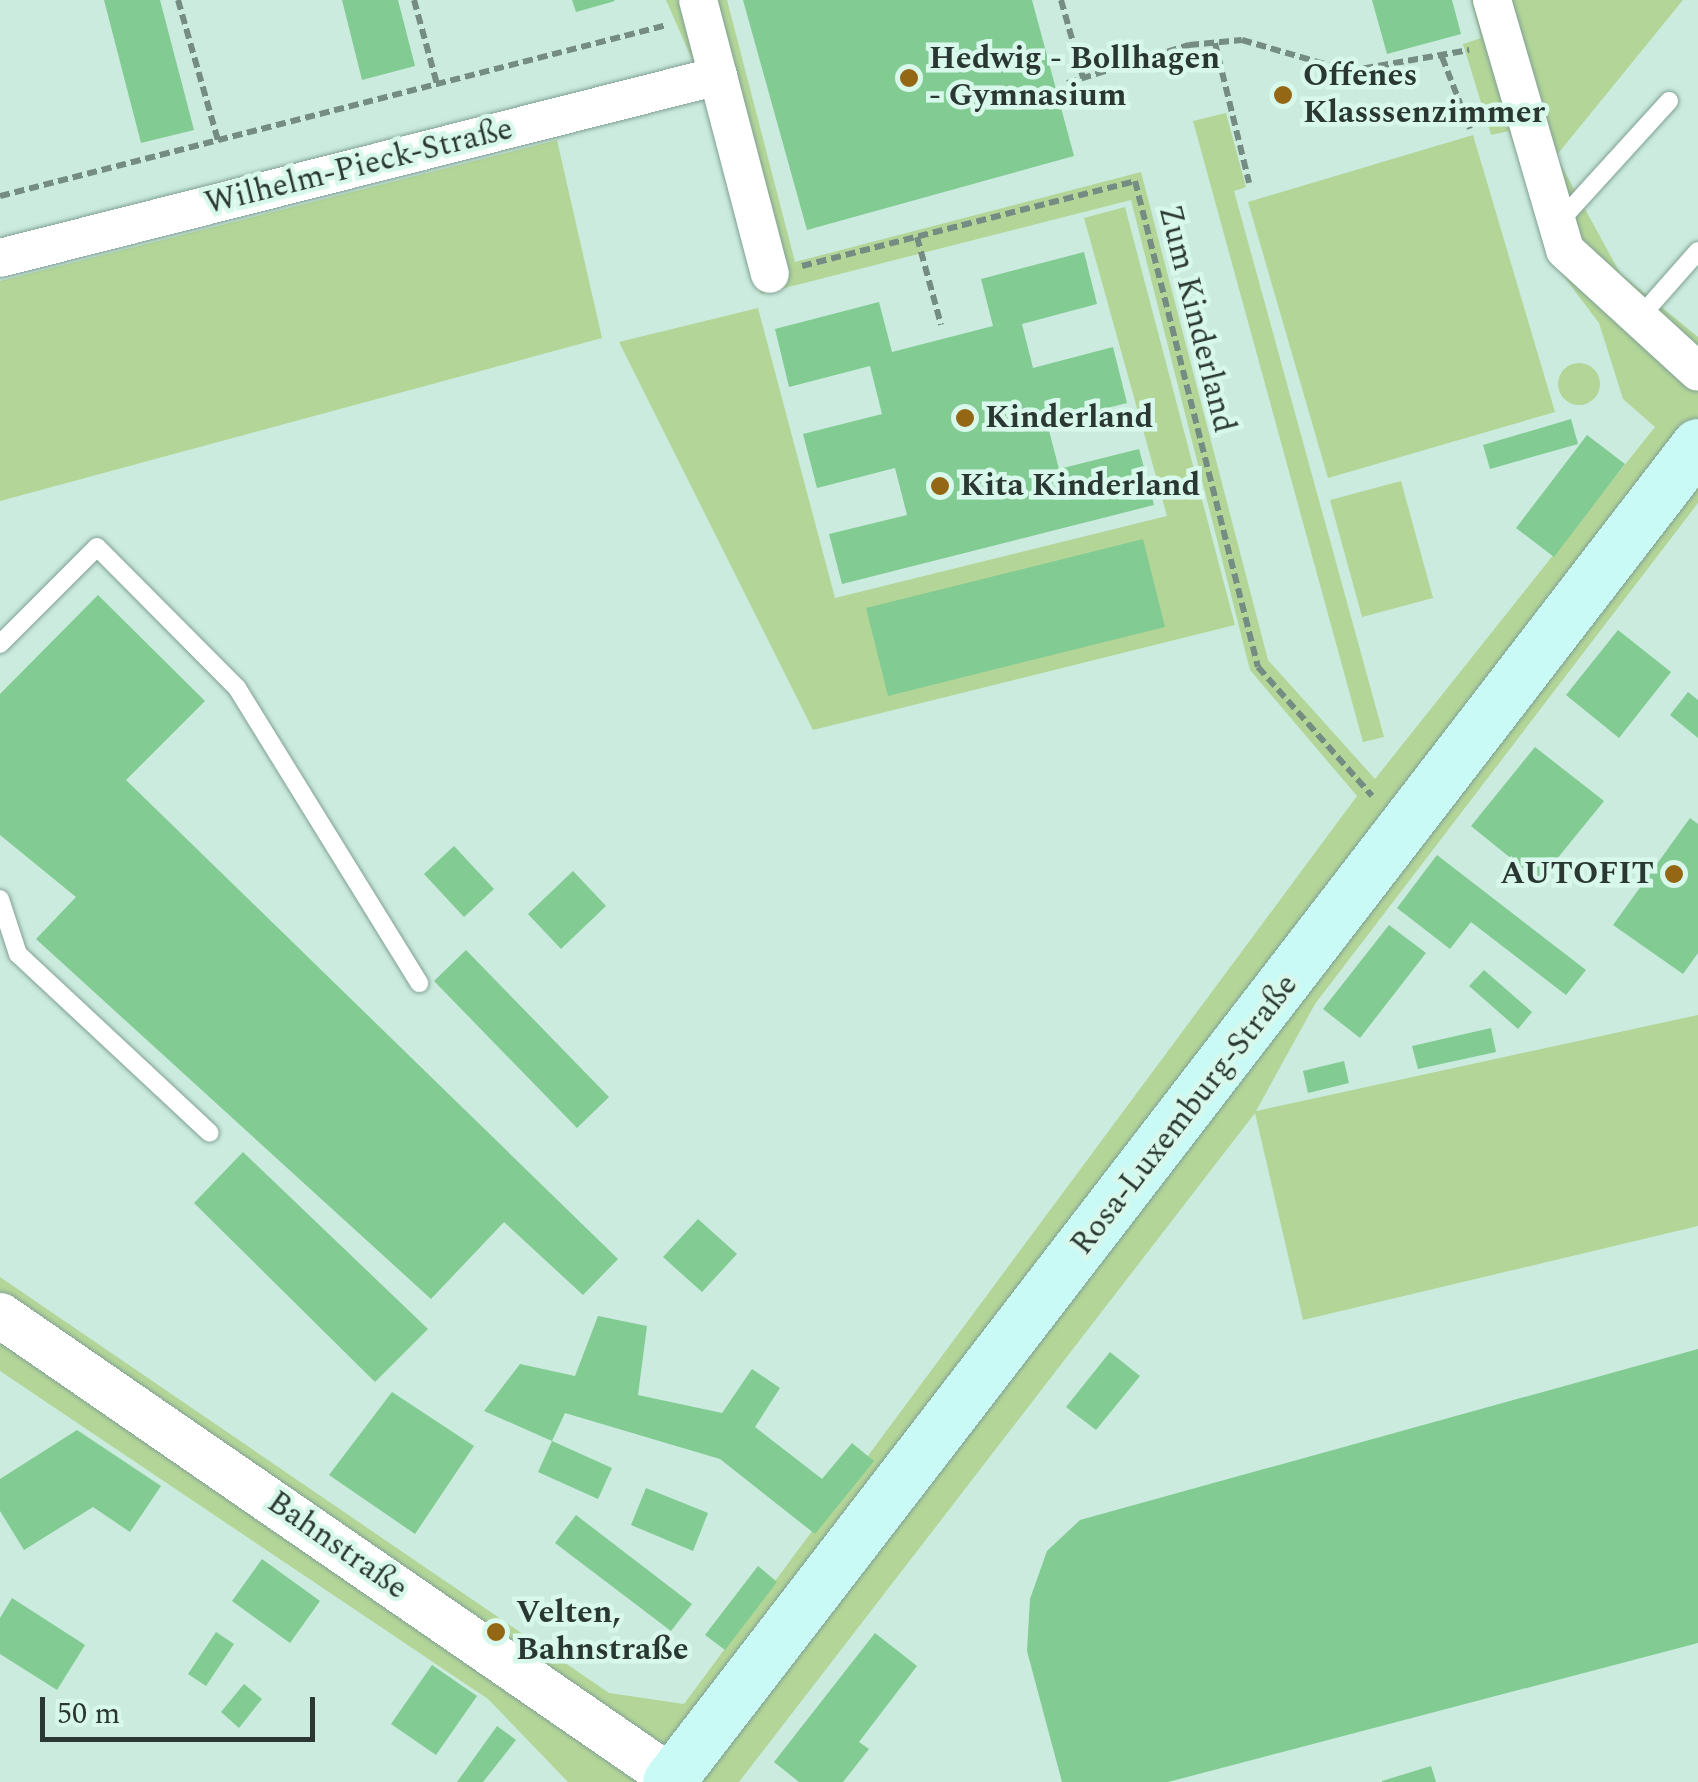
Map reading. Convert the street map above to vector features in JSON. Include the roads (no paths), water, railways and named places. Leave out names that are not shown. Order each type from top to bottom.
[{"type":"main road","name":"Rosa-Luxemburg-Straße","points":[[670,1780],[1698,445]]},
{"type":"street","points":[[1492,0],[1565,250],[1698,372]]},
{"type":"street","points":[[700,8],[770,274]]},
{"type":"street","name":"Wilhelm-Pieck-Straße","points":[[0,258],[718,76]]},
{"type":"street","name":"Bahnstraße","points":[[0,1315],[670,1780]]},
{"type":"lane","points":[[1557,223],[1669,102]]},
{"type":"lane","points":[[1639,318],[1698,251]]},
{"type":"lane","points":[[0,644],[97,547],[237,688],[419,984]]},
{"type":"lane","points":[[0,899],[18,954],[210,1134]]},
{"type":"place","name":"Hedwig - Bollhagen - Gymnasium","points":[[909,78]]},
{"type":"place","name":"Offenes Klasssenzimmer","points":[[1283,95]]},
{"type":"place","name":"Kinderland","points":[[965,418]]},
{"type":"place","name":"Kita Kinderland","points":[[940,486]]},
{"type":"place","name":"AUTOFIT","points":[[1674,874]]},
{"type":"place","name":"Velten, Bahnstraße","points":[[496,1632]]}]
